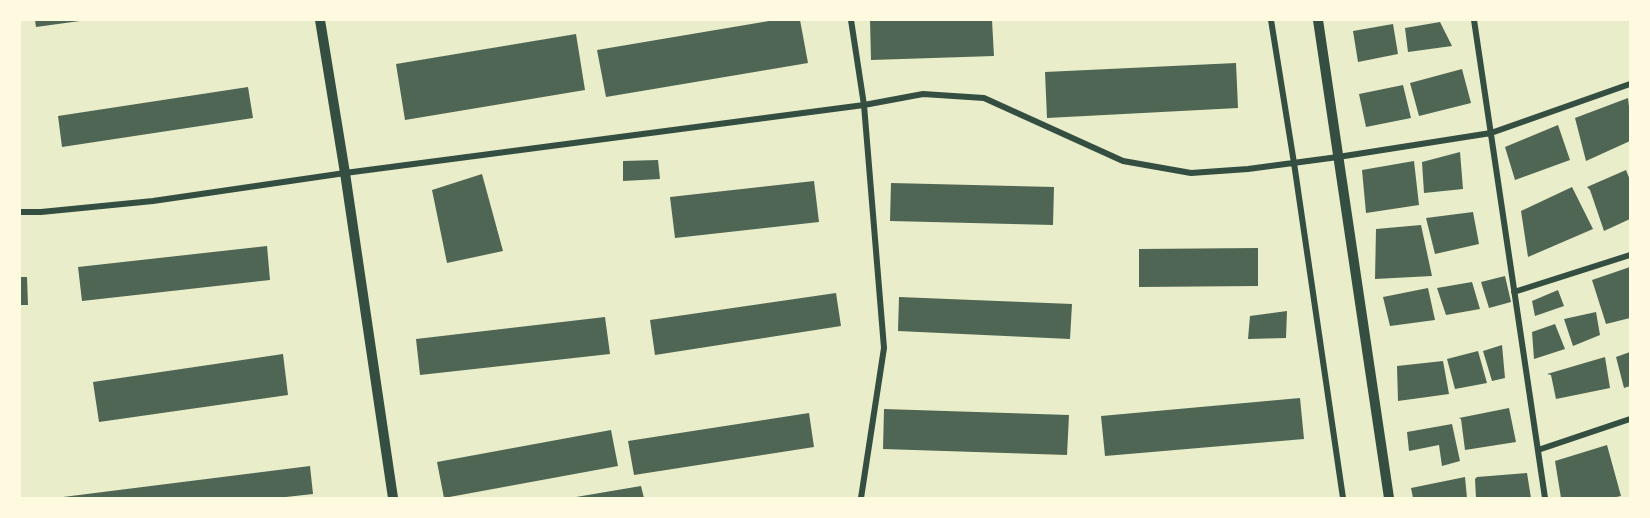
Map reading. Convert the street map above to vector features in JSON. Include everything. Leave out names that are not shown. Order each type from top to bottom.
[{"type":"street","points":[[320,20],[393,498]]},
{"type":"street","points":[[851,20],[864,105],[884,348],[861,498]]},
{"type":"street","points":[[1270,20],[1294,163],[1343,498]]},
{"type":"street","points":[[1318,20],[1389,498]]},
{"type":"street","points":[[1474,20],[1545,498]]},
{"type":"street","points":[[20,212],[153,201],[345,173],[864,105],[923,94],[984,98],[1123,161],[1191,173],[1248,169],[1491,133],[1630,84]]},
{"type":"street","points":[[1514,292],[1630,255]]},
{"type":"street","points":[[1538,450],[1630,419]]},
{"type":"building","points":[[35,20],[80,20],[80,21],[36,27]]},
{"type":"building","points":[[775,20],[800,20],[808,63],[606,97],[597,50]]},
{"type":"building","points":[[870,20],[992,20],[994,56],[871,60]]},
{"type":"building","points":[[1440,22],[1452,46],[1408,52],[1405,28]]},
{"type":"building","points":[[1393,24],[1398,54],[1358,62],[1353,31]]},
{"type":"building","points":[[576,34],[585,90],[405,120],[396,64]]},
{"type":"building","points":[[1236,63],[1238,108],[1047,118],[1045,72]]},
{"type":"building","points":[[1462,69],[1471,103],[1419,116],[1410,83]]},
{"type":"building","points":[[1403,85],[1411,118],[1366,127],[1359,94]]},
{"type":"building","points":[[248,87],[253,118],[62,147],[58,116]]},
{"type":"building","points":[[1628,98],[1630,141],[1586,161],[1575,118]]},
{"type":"building","points":[[1558,125],[1570,160],[1515,180],[1505,147]]},
{"type":"building","points":[[1460,152],[1463,189],[1424,193],[1422,162]]},
{"type":"building","points":[[658,160],[660,179],[623,181],[623,161]]},
{"type":"building","points":[[1414,161],[1419,205],[1366,213],[1362,170]]},
{"type":"building","points":[[1626,170],[1630,180],[1630,219],[1604,231],[1587,187]]},
{"type":"building","points":[[482,174],[503,251],[447,263],[432,190]]},
{"type":"building","points":[[814,181],[819,222],[675,238],[670,197]]},
{"type":"building","points":[[891,183],[1054,187],[1053,225],[890,221]]},
{"type":"building","points":[[1572,187],[1593,229],[1528,257],[1521,211]]},
{"type":"building","points":[[1473,212],[1479,244],[1435,254],[1426,218]]},
{"type":"building","points":[[1421,225],[1432,276],[1375,279],[1376,229]]},
{"type":"building","points":[[267,246],[270,280],[82,301],[78,267]]},
{"type":"building","points":[[1258,248],[1258,286],[1139,287],[1139,249]]},
{"type":"building","points":[[1630,267],[1630,318],[1606,324],[1592,280]]},
{"type":"building","points":[[1505,276],[1511,302],[1489,308],[1481,282]]},
{"type":"building","points":[[20,277],[27,277],[28,305],[20,305]]},
{"type":"building","points":[[1472,282],[1480,309],[1446,315],[1437,288]]},
{"type":"building","points":[[1428,288],[1435,320],[1390,326],[1383,297]]},
{"type":"building","points":[[1558,290],[1564,306],[1535,316],[1532,301]]},
{"type":"building","points":[[836,293],[841,326],[655,355],[650,320]]},
{"type":"building","points":[[899,297],[1072,304],[1070,339],[898,331]]},
{"type":"building","points":[[1287,311],[1286,338],[1248,339],[1250,316]]},
{"type":"building","points":[[1596,312],[1600,335],[1573,346],[1564,319]]},
{"type":"building","points":[[605,317],[610,354],[420,375],[416,339]]},
{"type":"building","points":[[1555,324],[1565,349],[1534,359],[1532,332]]},
{"type":"building","points":[[1502,345],[1505,378],[1492,381],[1483,351]]},
{"type":"building","points":[[1478,351],[1487,383],[1455,389],[1447,359]]},
{"type":"building","points":[[1630,352],[1630,386],[1624,388],[1616,357]]},
{"type":"building","points":[[283,354],[288,395],[99,422],[93,382]]},
{"type":"building","points":[[1605,357],[1610,388],[1556,399],[1551,375],[1547,374]]},
{"type":"building","points":[[1443,361],[1449,394],[1398,401],[1397,366]]},
{"type":"building","points":[[1300,398],[1304,439],[1105,456],[1101,416]]},
{"type":"building","points":[[1509,408],[1516,442],[1465,450],[1459,418]]},
{"type":"building","points":[[884,409],[1069,415],[1067,455],[883,449]]},
{"type":"building","points":[[809,413],[814,447],[634,475],[628,441]]},
{"type":"building","points":[[1452,424],[1460,461],[1442,466],[1439,445],[1409,451],[1407,432]]},
{"type":"building","points":[[611,430],[618,466],[444,498],[437,462]]},
{"type":"building","points":[[1607,445],[1621,496],[1561,498],[1555,461]]},
{"type":"building","points":[[310,466],[313,494],[277,498],[63,498],[63,497]]},
{"type":"building","points":[[1527,473],[1531,498],[1476,498],[1475,479],[1477,477]]},
{"type":"building","points":[[1465,477],[1467,498],[1413,498],[1411,488]]},
{"type":"building","points":[[641,486],[644,498],[576,498],[576,497]]}]
